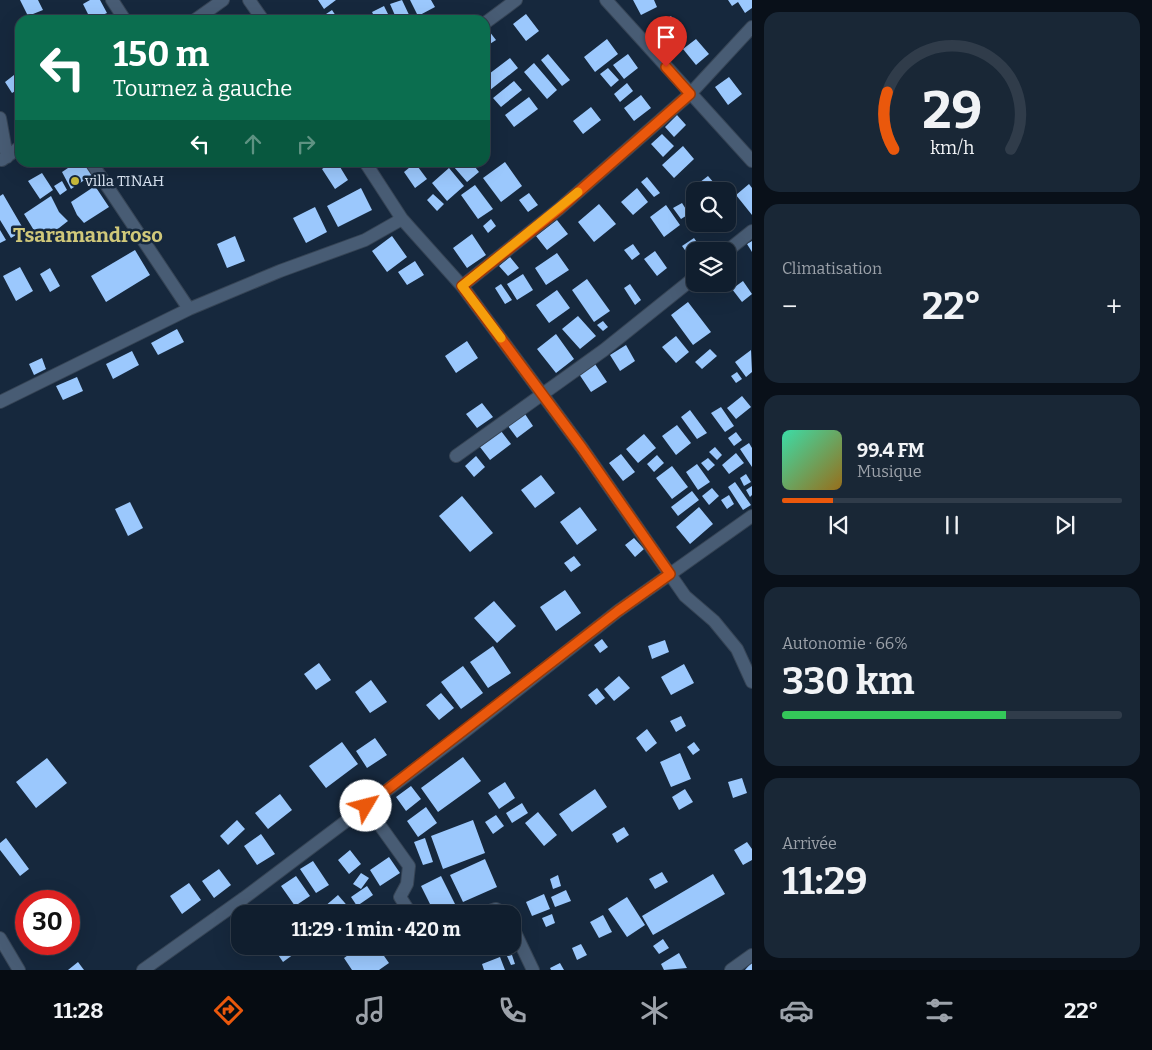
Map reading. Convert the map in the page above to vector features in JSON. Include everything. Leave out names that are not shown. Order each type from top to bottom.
[{"type":"street","points":[[112,0],[121,15]]},
{"type":"street","points":[[202,15],[223,0]]},
{"type":"street","points":[[249,0],[260,15]]},
{"type":"street","points":[[490,19],[516,0]]},
{"type":"street","points":[[606,0],[752,161]]},
{"type":"street","points":[[462,286],[559,209],[690,94],[752,27]]},
{"type":"street","points":[[0,118],[3,159]]},
{"type":"street","points":[[3,159],[15,151]]},
{"type":"street","points":[[94,167],[190,309]]},
{"type":"street","points":[[368,167],[402,219],[462,286],[542,394],[685,596],[714,622],[737,649],[752,682]]},
{"type":"street","points":[[0,402],[190,309],[280,271],[365,240],[402,219]]},
{"type":"street","points":[[736,244],[752,232]]},
{"type":"street","points":[[456,456],[604,350],[686,284]]},
{"type":"street","points":[[143,970],[244,898],[366,806],[618,611],[752,516]]},
{"type":"street","points":[[366,806],[409,866],[407,884],[400,898],[405,905]]},
{"type":"street","points":[[0,938],[19,970]]},
{"type":"street","points":[[521,945],[533,970]]},
{"type":"street","points":[[731,970],[752,955]]},
{"type":"building","points":[[20,0],[38,0],[43,10],[28,15]]},
{"type":"building","points":[[90,0],[100,0],[107,13],[88,15],[83,4]]},
{"type":"building","points":[[318,0],[336,0],[324,9]]},
{"type":"building","points":[[402,0],[409,15],[395,15],[390,4]]},
{"type":"building","points":[[410,0],[431,0],[435,7],[418,15]]},
{"type":"building","points":[[633,0],[654,0],[657,7],[641,15]]},
{"type":"building","points":[[728,0],[752,0],[752,8],[745,13],[738,2],[732,6]]},
{"type":"building","points":[[384,6],[388,15],[374,15],[372,12]]},
{"type":"building","points":[[332,10],[335,15],[324,15]]},
{"type":"building","points":[[526,14],[539,31],[526,41],[513,24]]},
{"type":"building","points":[[671,16],[682,33],[671,41],[660,23]]},
{"type":"building","points":[[490,32],[496,40],[490,44]]},
{"type":"building","points":[[607,39],[618,54],[595,72],[584,57]]},
{"type":"building","points":[[696,39],[709,54],[696,65],[683,49]]},
{"type":"building","points":[[548,54],[570,80],[562,86],[541,60]]},
{"type":"building","points":[[628,54],[638,68],[624,79],[613,65]]},
{"type":"building","points":[[510,58],[518,68],[490,90],[490,73]]},
{"type":"building","points":[[534,63],[557,90],[547,99],[524,72]]},
{"type":"building","points":[[608,68],[619,80],[611,87],[600,74]]},
{"type":"building","points":[[14,75],[15,91],[12,93],[5,82]]},
{"type":"building","points":[[729,77],[742,94],[728,105],[715,87]]},
{"type":"building","points":[[514,81],[522,90],[501,107],[493,98]]},
{"type":"building","points":[[627,83],[633,91],[620,102],[614,94]]},
{"type":"building","points":[[641,95],[651,108],[634,121],[624,108]]},
{"type":"building","points":[[529,97],[538,109],[514,127],[505,115]]},
{"type":"building","points":[[591,107],[601,120],[583,134],[573,121]]},
{"type":"building","points":[[677,115],[686,125],[674,137],[665,127]]},
{"type":"building","points":[[662,134],[674,146],[663,157],[651,144]]},
{"type":"building","points":[[683,146],[694,159],[674,178],[662,165]]},
{"type":"building","points":[[505,162],[522,186],[501,202],[483,178]]},
{"type":"building","name":"villa TINAH","points":[[70,167],[91,167],[95,173],[71,189],[62,172]]},
{"type":"building","points":[[325,167],[340,167],[348,180],[335,189],[322,169]]},
{"type":"building","points":[[410,167],[418,167],[427,179],[415,188],[404,172]]},
{"type":"building","points":[[454,167],[475,167],[479,172],[467,182]]},
{"type":"building","points":[[449,168],[464,186],[447,201],[432,183]]},
{"type":"building","points":[[42,173],[53,190],[40,199],[28,181]]},
{"type":"building","points":[[708,176],[713,182],[700,182]]},
{"type":"building","points":[[647,177],[660,193],[654,197],[641,182]]},
{"type":"building","points":[[62,181],[67,190],[60,195],[54,186]]},
{"type":"building","points":[[749,184],[752,188],[752,215],[736,195]]},
{"type":"building","points":[[475,185],[493,209],[478,219],[461,195]]},
{"type":"building","points":[[95,186],[109,207],[84,223],[77,215],[71,202]]},
{"type":"building","points":[[361,188],[372,210],[338,227],[327,206]]},
{"type":"building","points":[[637,188],[648,202],[633,215],[621,202]]},
{"type":"building","points":[[529,193],[538,205],[528,212],[519,200]]},
{"type":"building","points":[[3,194],[24,230],[11,238],[0,220],[0,196]]},
{"type":"building","points":[[433,194],[444,204],[437,211],[427,200]]},
{"type":"building","points":[[51,196],[59,212],[68,221],[41,242],[24,214]]},
{"type":"building","points":[[682,203],[686,209],[686,216],[681,219],[673,208]]},
{"type":"building","points":[[599,204],[616,224],[594,242],[578,222]]},
{"type":"building","points":[[666,205],[680,225],[664,237],[650,217]]},
{"type":"building","points":[[315,207],[327,232],[306,243],[293,218]]},
{"type":"building","points":[[491,219],[496,226],[488,233],[483,226]]},
{"type":"building","points":[[557,220],[568,234],[547,250],[536,236]]},
{"type":"building","points":[[0,230],[6,240],[0,243]]},
{"type":"building","points":[[472,234],[486,255],[467,268],[453,248]]},
{"type":"building","points":[[235,236],[245,261],[227,268],[217,244]]},
{"type":"building","points":[[392,236],[407,257],[387,272],[372,251]]},
{"type":"building","points":[[694,238],[697,242],[688,242]]},
{"type":"building","points":[[752,241],[752,252],[747,244]]},
{"type":"building","points":[[686,243],[686,252],[682,246]]},
{"type":"building","points":[[633,244],[640,254],[632,260],[624,250]]},
{"type":"building","points":[[135,250],[150,275],[106,302],[91,276]]},
{"type":"building","points":[[655,251],[667,268],[657,276],[644,259]]},
{"type":"building","points":[[557,253],[569,270],[546,285],[535,268]]},
{"type":"building","points":[[510,257],[519,268],[508,276],[499,266]]},
{"type":"building","points":[[415,261],[424,275],[407,285],[398,272]]},
{"type":"building","points":[[20,267],[33,291],[16,301],[3,276]]},
{"type":"building","points":[[50,268],[60,286],[50,292],[40,274]]},
{"type":"building","points":[[523,274],[533,290],[517,300],[507,284]]},
{"type":"building","points":[[587,279],[610,311],[594,322],[572,290]]},
{"type":"building","points":[[743,281],[752,294],[742,302],[734,292],[736,292],[736,286]]},
{"type":"building","points":[[501,284],[512,300],[505,304],[495,288]]},
{"type":"building","points":[[630,284],[641,300],[635,305],[624,288]]},
{"type":"building","points":[[557,290],[570,308],[549,323],[536,305]]},
{"type":"building","points":[[688,302],[711,332],[693,345],[671,315]]},
{"type":"building","points":[[578,316],[596,336],[580,349],[562,329]]},
{"type":"building","points":[[603,321],[608,327],[603,331],[597,325]]},
{"type":"building","points":[[177,329],[184,342],[158,355],[151,343]]},
{"type":"building","points":[[556,334],[574,359],[556,373],[537,349]]},
{"type":"building","points":[[676,336],[689,352],[676,363],[662,347]]},
{"type":"building","points":[[467,341],[478,358],[456,373],[445,356]]},
{"type":"building","points":[[626,345],[635,361],[620,371],[610,355]]},
{"type":"building","points":[[710,349],[717,356],[702,369],[695,362]]},
{"type":"building","points":[[751,350],[752,372],[746,377],[735,362]]},
{"type":"building","points":[[132,351],[139,365],[113,379],[106,364]]},
{"type":"building","points":[[42,358],[46,369],[34,375],[29,364]]},
{"type":"building","points":[[595,364],[607,382],[591,392],[579,374]]},
{"type":"building","points":[[737,372],[742,379],[736,383],[731,376]]},
{"type":"building","points":[[77,377],[83,391],[63,400],[56,386]]},
{"type":"building","points":[[742,396],[751,407],[736,419],[727,408]]},
{"type":"building","points":[[482,403],[493,417],[477,428],[466,414]]},
{"type":"building","points":[[721,407],[734,426],[725,432],[711,413]]},
{"type":"building","points":[[690,410],[707,433],[697,439],[681,417]]},
{"type":"building","points":[[525,414],[533,426],[517,438],[508,426]]},
{"type":"building","points":[[677,425],[691,443],[676,455],[662,436]]},
{"type":"building","points":[[501,431],[511,444],[490,460],[480,447]]},
{"type":"building","points":[[736,432],[742,440],[734,446],[728,438]]},
{"type":"building","points":[[644,434],[656,448],[638,463],[626,449]]},
{"type":"building","points":[[749,443],[752,448],[752,467],[740,449]]},
{"type":"building","points":[[715,447],[722,455],[717,460],[709,452]]},
{"type":"building","points":[[736,453],[744,463],[729,474],[722,465]]},
{"type":"building","points":[[621,454],[635,472],[623,481],[609,463]]},
{"type":"building","points":[[657,455],[664,463],[654,472],[647,464]]},
{"type":"building","points":[[476,456],[485,467],[474,477],[465,466]]},
{"type":"building","points":[[708,458],[715,465],[708,471],[701,463]]},
{"type":"building","points":[[697,464],[710,482],[698,490],[686,472]]},
{"type":"building","points":[[672,466],[688,487],[672,499],[656,478]]},
{"type":"building","points":[[746,474],[751,482],[744,486],[740,478]]},
{"type":"building","points":[[541,475],[555,493],[535,508],[521,490]]},
{"type":"building","points":[[735,482],[751,505],[743,510],[728,487]]},
{"type":"building","points":[[752,486],[752,495],[750,497],[746,490]]},
{"type":"building","points":[[712,488],[719,496],[709,505],[702,496]]},
{"type":"building","points":[[692,491],[699,500],[678,516],[671,507]]},
{"type":"building","points":[[729,495],[734,504],[727,509],[721,500]]},
{"type":"building","points":[[462,496],[493,533],[470,552],[439,516]]},
{"type":"building","points":[[130,502],[143,528],[128,536],[115,509]]},
{"type":"building","points":[[580,507],[597,530],[577,545],[560,522]]},
{"type":"building","points":[[699,507],[713,524],[690,544],[676,527]]},
{"type":"building","points":[[634,538],[644,549],[635,557],[625,545]]},
{"type":"building","points":[[574,556],[581,565],[571,572],[564,563]]},
{"type":"building","points":[[565,590],[581,613],[556,631],[540,607]]},
{"type":"building","points":[[494,601],[516,626],[497,643],[474,618]]},
{"type":"building","points":[[602,639],[608,647],[600,653],[594,645]]},
{"type":"building","points":[[665,640],[669,652],[652,659],[648,646]]},
{"type":"building","points":[[493,646],[511,673],[488,688],[470,662]]},
{"type":"building","points":[[319,663],[331,680],[316,690],[304,674]]},
{"type":"building","points":[[684,664],[694,683],[671,695],[661,677]]},
{"type":"building","points":[[463,666],[483,693],[461,709],[441,682]]},
{"type":"building","points":[[619,676],[630,688],[614,701],[604,689]]},
{"type":"building","points":[[371,680],[387,702],[370,713],[355,692]]},
{"type":"building","points":[[597,688],[605,698],[596,705],[588,695]]},
{"type":"building","points":[[441,693],[454,708],[439,720],[426,705]]},
{"type":"building","points":[[681,716],[686,726],[676,732],[670,721]]},
{"type":"building","points":[[647,729],[657,743],[646,752],[636,738]]},
{"type":"building","points":[[375,738],[387,755],[367,768],[356,751]]},
{"type":"building","points":[[342,742],[358,764],[326,788],[309,766]]},
{"type":"building","points":[[694,742],[700,750],[693,755],[687,747]]},
{"type":"building","points":[[680,753],[691,779],[671,787],[660,762]]},
{"type":"building","points":[[463,757],[481,781],[438,812],[421,788]]},
{"type":"building","points":[[47,758],[67,783],[36,808],[16,782]]},
{"type":"building","points":[[742,778],[747,793],[733,798],[728,782]]},
{"type":"building","points":[[505,782],[515,798],[499,809],[488,793]]},
{"type":"building","points":[[411,786],[421,799],[406,811],[396,797]]},
{"type":"building","points":[[595,789],[607,807],[572,832],[559,814]]},
{"type":"building","points":[[685,789],[693,802],[679,810],[672,797]]},
{"type":"building","points":[[280,794],[292,810],[268,829],[255,813]]},
{"type":"building","points":[[522,803],[528,813],[512,823],[506,813]]},
{"type":"building","points":[[426,807],[437,823],[418,837],[407,821]]},
{"type":"building","points":[[538,812],[557,835],[544,846],[525,823]]},
{"type":"building","points":[[496,815],[504,826],[493,834],[485,822]]},
{"type":"building","points":[[237,820],[245,829],[228,845],[220,836]]},
{"type":"building","points":[[473,820],[485,853],[443,869],[431,836]]},
{"type":"building","points":[[624,827],[629,835],[617,843],[612,834]]},
{"type":"building","points":[[261,834],[275,854],[257,865],[244,846]]},
{"type":"building","points":[[6,838],[29,869],[20,876],[0,850],[0,843]]},
{"type":"building","points":[[425,838],[433,862],[423,865],[414,842]]},
{"type":"building","points":[[747,842],[752,849],[752,860],[743,865],[734,850]]},
{"type":"building","points":[[350,850],[361,864],[349,874],[338,860]]},
{"type":"building","points":[[389,857],[400,873],[380,886],[370,870]]},
{"type":"building","points":[[485,859],[497,887],[463,902],[450,875]]},
{"type":"building","points":[[313,861],[329,885],[316,893],[300,869]]},
{"type":"building","points":[[219,869],[231,885],[214,898],[202,881]]},
{"type":"building","points":[[662,872],[668,882],[655,889],[649,879]]},
{"type":"building","points":[[361,873],[369,878],[361,889],[353,884]]},
{"type":"building","points":[[713,874],[725,894],[653,935],[642,916]]},
{"type":"building","points":[[558,875],[561,886],[553,889],[550,879]]},
{"type":"building","points":[[296,876],[310,896],[294,905],[281,886]]},
{"type":"building","points":[[441,876],[455,904],[430,905],[421,886]]},
{"type":"building","points":[[189,883],[201,900],[182,914],[170,896]]},
{"type":"building","points":[[367,886],[373,895],[358,905],[356,905],[351,897]]},
{"type":"building","points":[[566,890],[571,901],[555,907],[551,897]]},
{"type":"building","points":[[544,894],[550,909],[532,916],[526,902]]},
{"type":"building","points":[[338,895],[347,905],[326,905]]},
{"type":"building","points":[[627,897],[645,925],[627,937],[608,909]]},
{"type":"building","points":[[552,914],[555,923],[546,927],[542,918]]},
{"type":"building","points":[[603,915],[612,932],[599,938],[590,922]]},
{"type":"building","points":[[663,939],[669,948],[659,954],[653,946]]},
{"type":"building","points":[[581,944],[587,955],[577,960],[572,948]]},
{"type":"building","points":[[679,953],[687,968],[664,970],[661,964]]},
{"type":"building","points":[[278,955],[293,955],[283,962]]},
{"type":"building","points":[[348,955],[383,955],[389,963],[379,970],[352,970],[344,958]]},
{"type":"building","points":[[512,955],[515,964],[511,965],[507,956]]},
{"type":"building","points":[[500,957],[505,970],[484,970],[482,964]]},
{"type":"building","points":[[78,962],[84,970],[68,970]]},
{"type":"building","points":[[752,962],[752,970],[745,970]]},
{"type":"building","points":[[560,963],[564,970],[551,970],[550,968]]},
{"type":"slow traffic","points":[[501,338],[462,286],[578,192]]},
{"type":"place","name":"villa TINAH","points":[[75,181]]},
{"type":"district","name":"Tsaramandroso","points":[[88,235]]},
{"type":"route","points":[[366,806],[463,733],[618,611],[670,574],[582,448],[462,286],[559,209],[690,94],[666,67]]}]
